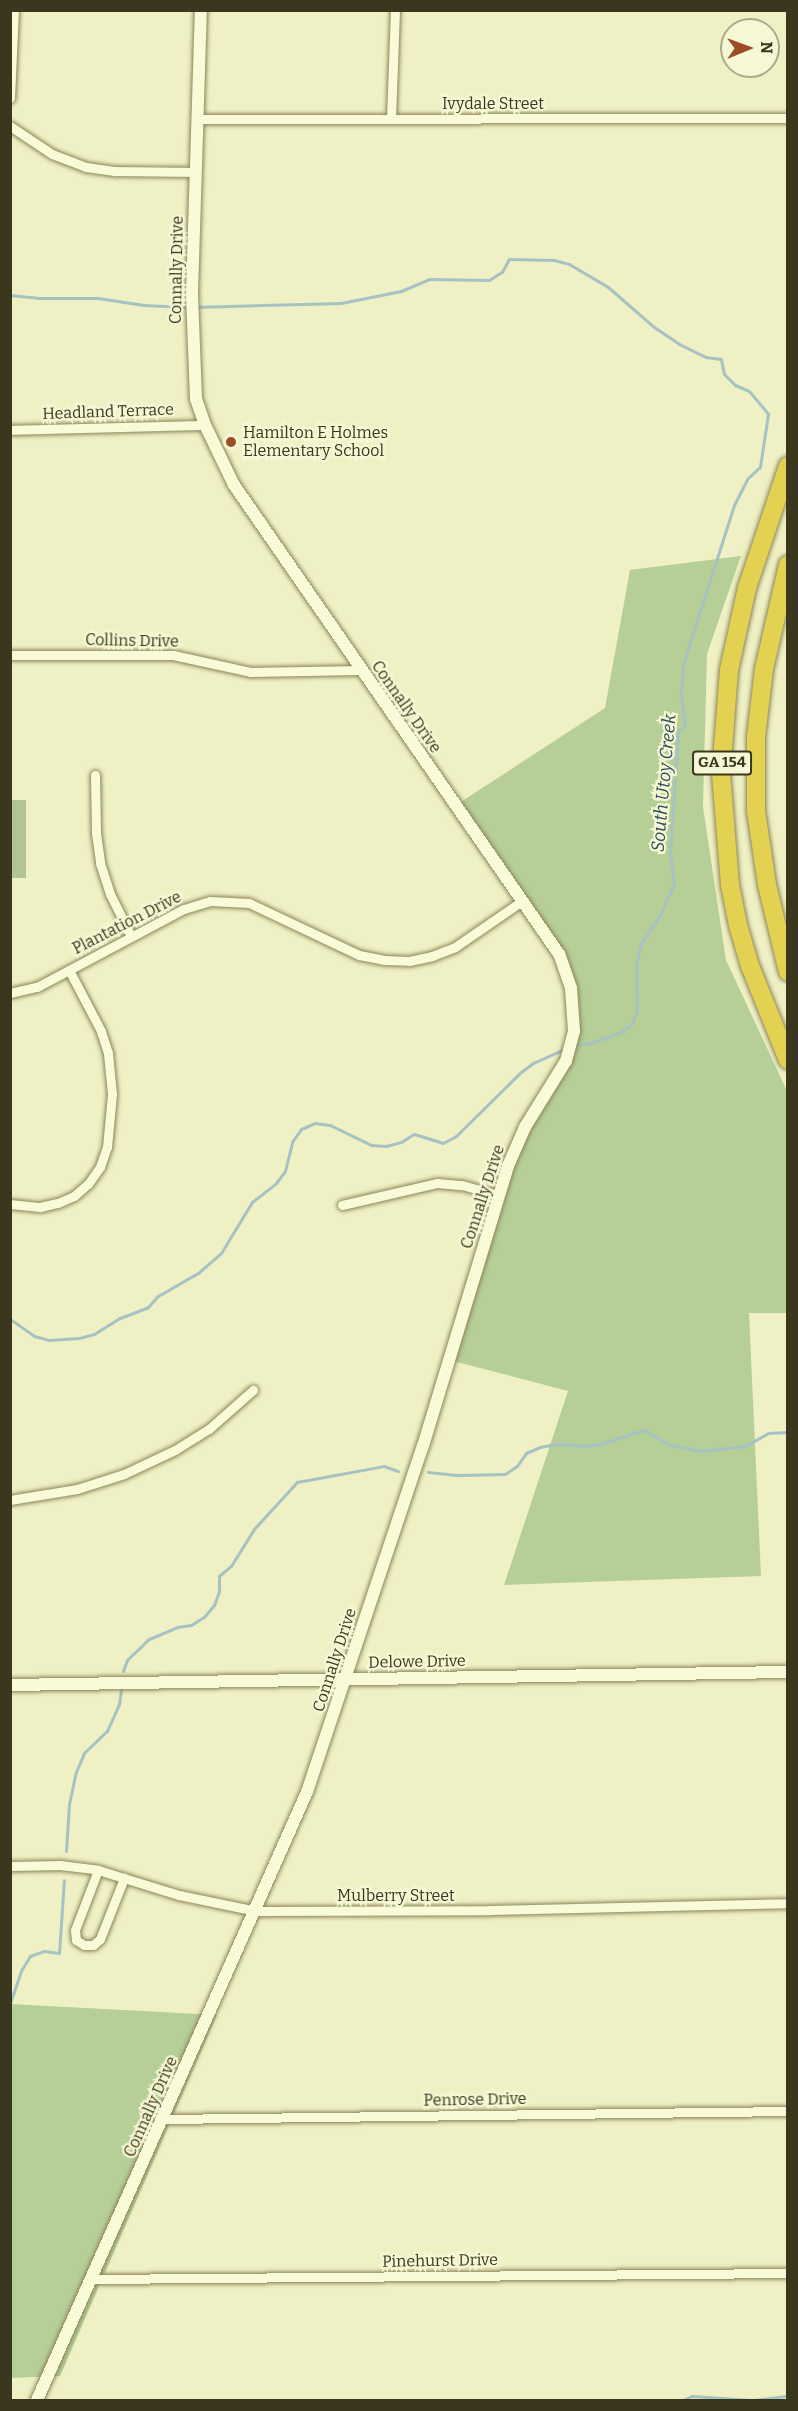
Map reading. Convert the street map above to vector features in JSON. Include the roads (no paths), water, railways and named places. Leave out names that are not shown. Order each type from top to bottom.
[{"type":"highway","name":"GA 154","points":[[788,466],[747,588],[729,670],[721,773],[730,885],[738,925],[757,985],[788,1060]]},
{"type":"highway","name":"GA 154","points":[[788,564],[764,669],[756,737],[756,811],[767,885],[788,972]]},
{"type":"street","points":[[10,98],[14,10]]},
{"type":"street","name":"Connally Drive","points":[[38,2400],[307,1792],[426,1434],[498,1196],[525,1127],[566,1061],[574,1031],[571,988],[567,969],[559,954],[360,670],[234,485],[205,425],[196,399],[192,355],[201,10]]},
{"type":"street","points":[[392,119],[395,10]]},
{"type":"street","name":"Ivydale Street","points":[[198,119],[788,118]]},
{"type":"street","points":[[10,126],[52,154],[87,167],[116,171],[196,171]]},
{"type":"street","name":"Headland Terrace","points":[[10,430],[205,425]]},
{"type":"street","name":"Collins Drive","points":[[10,655],[173,655],[250,672],[360,670]]},
{"type":"street","points":[[94,775],[96,833],[100,863],[110,894],[131,936]]},
{"type":"street","name":"Plantation Drive","points":[[10,993],[37,987],[184,909],[210,902],[233,900],[263,908],[359,955],[384,960],[409,961],[432,956],[455,947],[522,901]]},
{"type":"street","points":[[10,1204],[40,1207],[74,1196],[88,1184],[100,1167],[107,1148],[112,1094],[108,1053],[101,1031],[69,970]]},
{"type":"street","points":[[342,1205],[437,1183],[462,1185],[498,1196]]},
{"type":"street","points":[[10,1500],[76,1490],[124,1474],[175,1450],[210,1429],[253,1390]]},
{"type":"street","name":"Delowe Drive","points":[[10,1685],[788,1672]]},
{"type":"street","name":"Mulberry Street","points":[[10,1866],[60,1865],[98,1870],[179,1895],[256,1911],[490,1910],[788,1903]]},
{"type":"street","points":[[98,1870],[75,1930],[76,1940],[84,1945],[93,1945],[100,1939],[124,1878]]},
{"type":"street","name":"Penrose Drive","points":[[164,2119],[788,2111]]},
{"type":"street","name":"Pinehurst Drive","points":[[92,2279],[788,2273]]},
{"type":"waterway","points":[[195,307],[341,303],[401,291],[429,279],[489,280],[502,272],[509,259],[554,260],[569,264],[608,287],[654,327],[679,344],[706,357],[721,359],[724,374],[735,385],[749,391],[768,414],[760,467]]},
{"type":"waterway","points":[[10,295],[37,298],[98,298],[143,305],[188,307]]},
{"type":"waterway","name":"South Utoy Creek","points":[[575,1045],[590,1043],[619,1033],[632,1024],[637,1011],[636,965],[641,944],[660,915],[674,884],[670,853],[678,731],[685,725],[681,695],[683,664],[734,505],[748,478],[760,467]]},
{"type":"waterway","name":"South Utoy Creek","points":[[10,1319],[34,1336],[49,1340],[79,1338],[94,1334],[120,1318],[148,1307],[158,1296],[198,1273],[221,1253],[252,1202],[276,1183],[285,1171],[292,1142],[301,1129],[315,1123],[330,1125],[371,1145],[386,1146],[401,1142],[414,1134],[443,1143],[456,1136],[521,1072],[533,1063],[566,1048]]},
{"type":"waterway","points":[[428,1472],[459,1475],[505,1474],[517,1466],[526,1453],[540,1447],[555,1444],[585,1446],[600,1444],[644,1430],[670,1445],[700,1451],[745,1446],[768,1433],[788,1432]]},
{"type":"waterway","points":[[123,1671],[127,1660],[149,1639],[177,1627],[191,1625],[204,1617],[214,1605],[219,1591],[219,1576],[231,1566],[254,1529],[297,1482],[384,1466],[398,1471]]},
{"type":"waterway","points":[[66,1851],[69,1804],[76,1772],[84,1753],[107,1731],[119,1704],[121,1689]]},
{"type":"waterway","points":[[10,2003],[22,1969],[30,1956],[44,1951],[59,1953],[64,1880]]},
{"type":"waterway","points":[[683,2400],[692,2396],[752,2400]]},
{"type":"waterway","points":[[753,2400],[788,2396]]},
{"type":"place","name":"Hamilton E Holmes Elementary School","points":[[231,442]]}]
